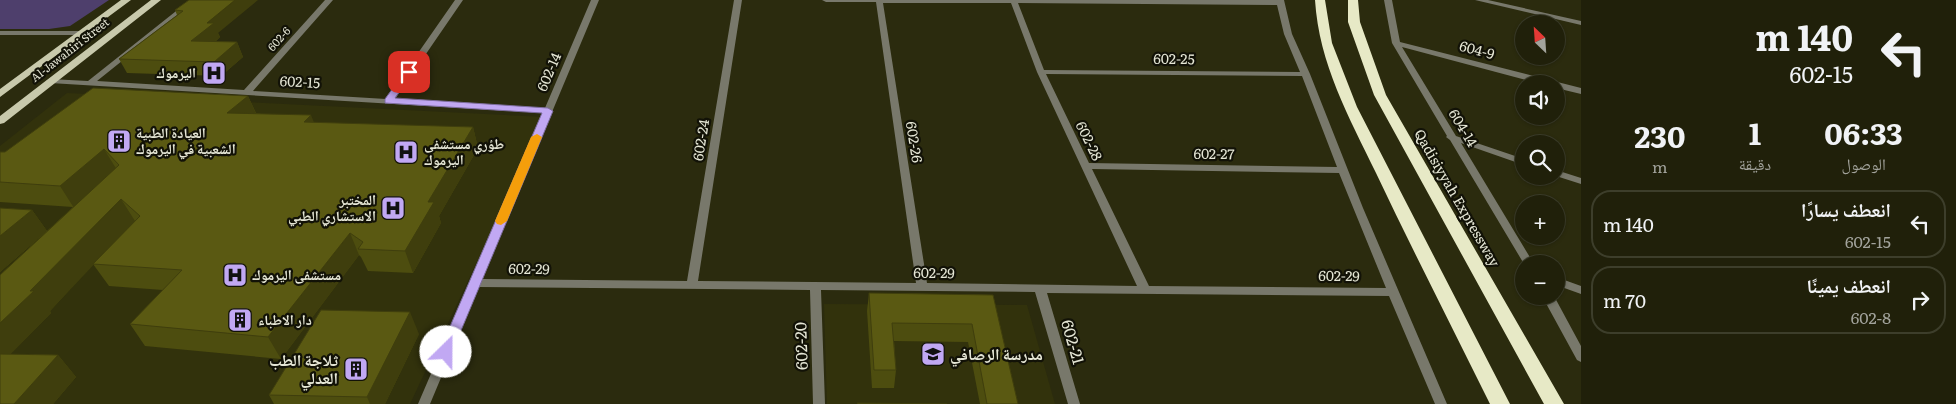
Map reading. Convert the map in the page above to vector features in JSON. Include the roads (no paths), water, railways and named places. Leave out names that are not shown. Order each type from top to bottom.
[{"type":"highway","points":[[1320,0],[1324,28],[1340,86],[1406,222],[1500,404]]},
{"type":"highway","name":"Qadisiyyah Expressway","points":[[1354,0],[1354,22],[1380,95],[1554,404]]},
{"type":"main road","name":"Al-Jawahiri Street","points":[[0,94],[128,0]]},
{"type":"main road","name":"Al-Jawahiri Street","points":[[0,121],[157,0]]},
{"type":"street","points":[[90,83],[194,0]]},
{"type":"street","name":"602-6","points":[[246,92],[329,0]]},
{"type":"street","points":[[389,101],[459,0]]},
{"type":"street","name":"602-14","points":[[424,404],[594,0]]},
{"type":"street","name":"602-24","points":[[692,285],[738,0]]},
{"type":"street","points":[[826,0],[1014,2],[1280,1],[1285,25],[1306,74],[1341,170],[1441,404]]},
{"type":"street","name":"602-26","points":[[879,0],[922,287]]},
{"type":"street","name":"604-14","points":[[1388,0],[1396,43],[1523,255]]},
{"type":"street","points":[[1478,0],[1581,23]]},
{"type":"street","name":"602-28","points":[[1014,2],[1041,72],[1145,290]]},
{"type":"street","points":[[0,33],[82,33]]},
{"type":"street","name":"604-9","points":[[1396,43],[1518,75]]},
{"type":"street","name":"602-25","points":[[1041,72],[1306,74]]},
{"type":"street","name":"602-15","points":[[50,81],[548,111]]},
{"type":"street","points":[[1565,88],[1581,92]]},
{"type":"street","points":[[1451,137],[1515,159]]},
{"type":"street","name":"602-27","points":[[1086,166],[1341,170]]},
{"type":"street","points":[[1565,176],[1581,181]]},
{"type":"street","name":"602-29","points":[[475,283],[1393,292]]},
{"type":"street","points":[[1565,284],[1581,290]]},
{"type":"street","name":"602-20","points":[[815,286],[819,404]]},
{"type":"street","name":"602-21","points":[[1040,289],[1074,404]]},
{"type":"street","points":[[1553,305],[1581,357]]},
{"type":"place","name":"اليرموك","points":[[214,73]]},
{"type":"place","name":"العيادة الطبية الشعبية في اليرموك","points":[[119,141]]},
{"type":"place","name":"طؤري مستشفى اليرموك","points":[[406,152]]},
{"type":"place","name":"المختبر الاستشاري الطبي","points":[[393,208]]},
{"type":"place","name":"مستشفى اليرموك","points":[[235,275]]},
{"type":"place","name":"دار الاطباء","points":[[240,320]]},
{"type":"place","name":"مدرسة الرصافي","points":[[933,354]]},
{"type":"place","name":"ثلاجة الطب العدلي","points":[[356,369]]}]
